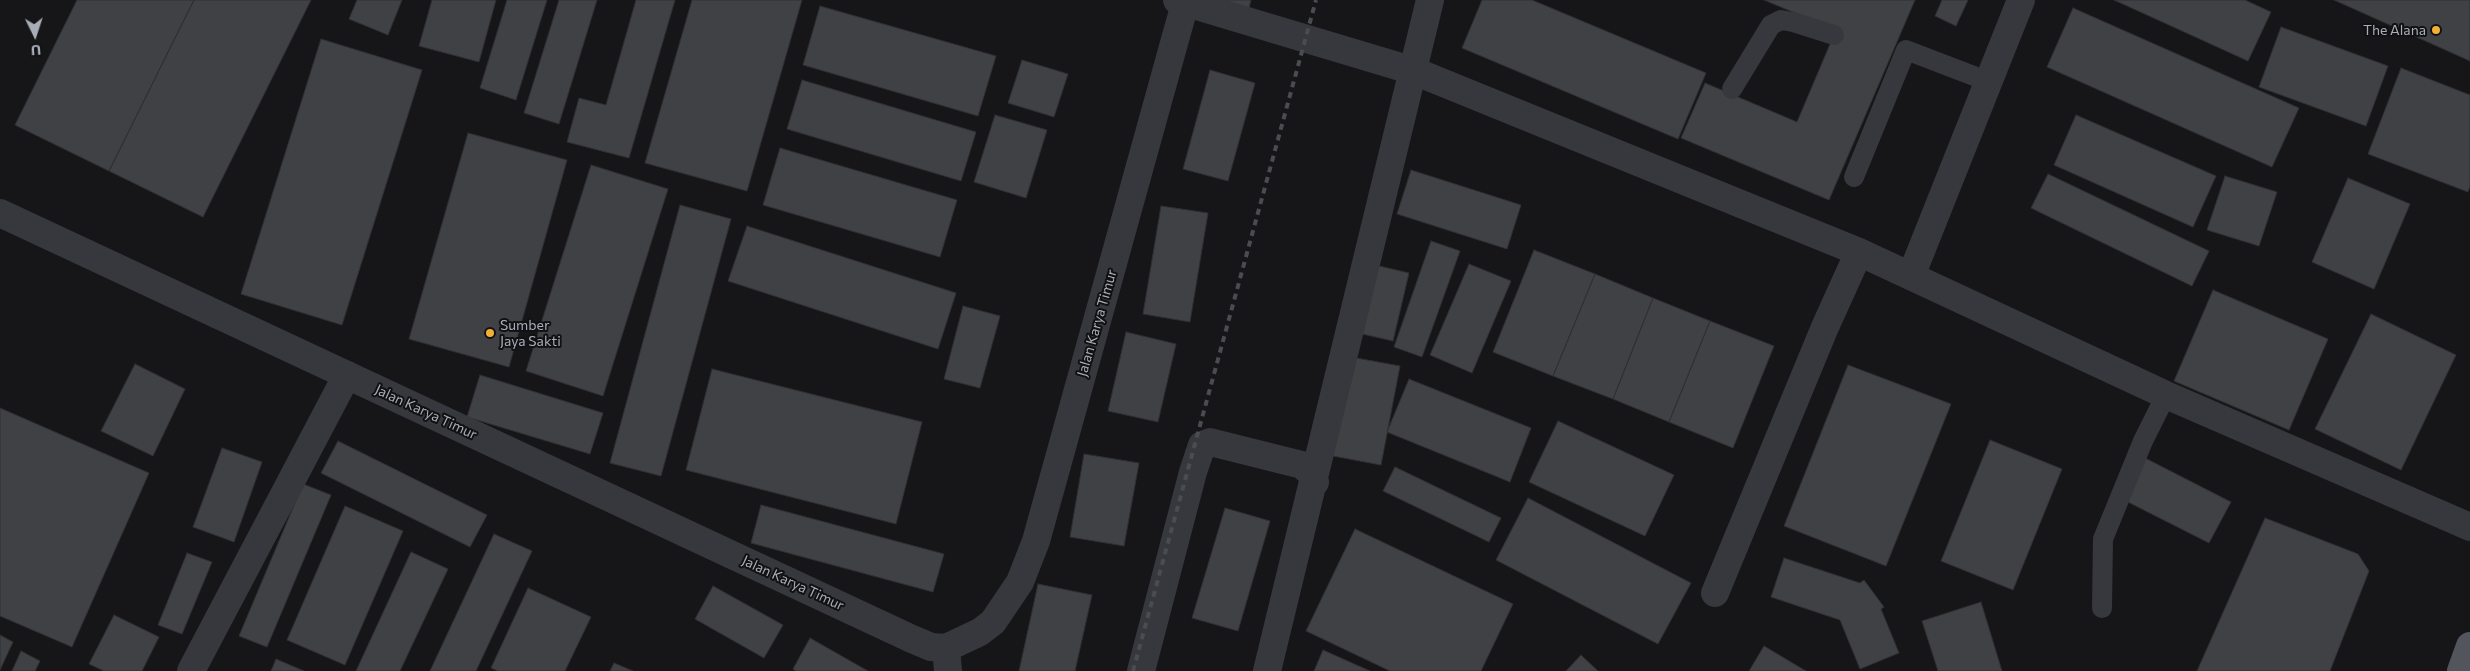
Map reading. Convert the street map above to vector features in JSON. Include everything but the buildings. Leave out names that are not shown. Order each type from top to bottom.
[{"type":"main road","points":[[2460,671],[2470,646]]},
{"type":"street","points":[[1267,671],[1315,482],[1430,0]]},
{"type":"street","points":[[1911,276],[2021,0]]},
{"type":"street","points":[[1183,1],[1414,71],[1859,252],[2166,395],[2470,527]]},
{"type":"street","name":"Jalan Karya Timur","points":[[0,213],[931,647],[947,659],[993,622],[1020,582],[1036,541],[1183,1]]},
{"type":"street","points":[[1715,593],[1825,327],[1859,252]]},
{"type":"street","points":[[191,671],[347,375]]},
{"type":"street","points":[[1141,671],[1193,472],[1202,446],[1210,442],[1302,465],[1315,482]]},
{"type":"lane","points":[[1732,90],[1771,25],[1781,20],[1834,35]]},
{"type":"lane","points":[[1854,177],[1900,49],[1988,81]]},
{"type":"lane","points":[[2102,608],[2103,539],[2143,441],[2166,395]]},
{"type":"railway","points":[[1133,671],[1316,0]]},
{"type":"place","name":"The Alana","points":[[2436,30]]},
{"type":"place","name":"Sumber Jaya Sakti","points":[[490,333]]}]
